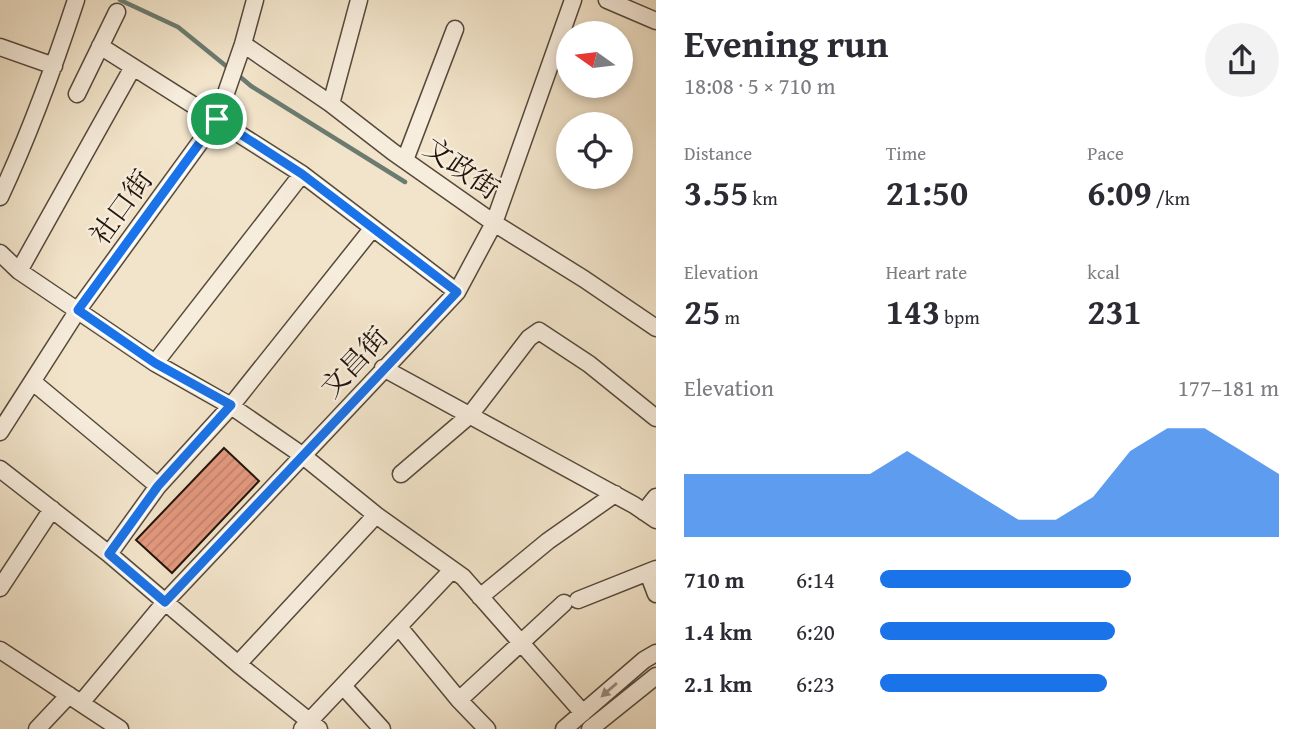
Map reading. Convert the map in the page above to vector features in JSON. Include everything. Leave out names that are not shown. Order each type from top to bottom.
[{"type":"street","points":[[0,197],[23,147],[76,0]]},
{"type":"street","name":"社口街","points":[[0,432],[78,310],[217,119],[255,0]]},
{"type":"street","points":[[331,104],[359,0]]},
{"type":"street","name":"文昌街","points":[[37,729],[75,699],[457,292],[494,223],[573,0]]},
{"type":"street","points":[[607,0],[656,21]]},
{"type":"street","points":[[77,94],[117,12]]},
{"type":"street","points":[[405,160],[455,29]]},
{"type":"street","name":"文政街","points":[[243,44],[331,104],[494,223],[656,328]]},
{"type":"street","points":[[100,46],[302,174],[457,292]]},
{"type":"street","points":[[0,47],[54,66]]},
{"type":"street","points":[[19,271],[133,67]]},
{"type":"street","points":[[155,363],[302,174]]},
{"type":"street","points":[[109,554],[158,486],[231,405],[372,229]]},
{"type":"street","points":[[0,253],[19,271],[155,363],[231,405],[302,455],[376,515],[463,577],[583,713]]},
{"type":"street","points":[[401,474],[470,415],[529,338],[539,331],[589,364],[656,418]]},
{"type":"street","points":[[383,368],[615,494],[650,516],[656,497]]},
{"type":"street","points":[[33,382],[158,486]]},
{"type":"street","points":[[0,469],[109,554],[310,726],[343,686],[453,570]]},
{"type":"street","points":[[480,597],[548,541],[615,494]]},
{"type":"street","points":[[0,588],[51,509]]},
{"type":"street","points":[[238,664],[376,515]]},
{"type":"street","points":[[459,700],[520,642],[571,601],[652,571],[656,594]]},
{"type":"street","points":[[399,626],[486,729]]},
{"type":"street","points":[[0,650],[120,729]]},
{"type":"street","points":[[564,729],[644,660],[656,653]]},
{"type":"street","points":[[590,729],[656,676]]},
{"type":"street","points":[[343,686],[382,729]]},
{"type":"building","points":[[224,448],[259,481],[172,573],[136,540]]},
{"type":"waterway","points":[[120,0],[178,27],[231,70]]},
{"type":"waterway","points":[[238,75],[251,86],[405,182]]},
{"type":"route","points":[[217,119],[302,174],[457,292],[165,602],[109,554],[158,486],[231,405],[155,363],[78,310],[217,119]]}]
